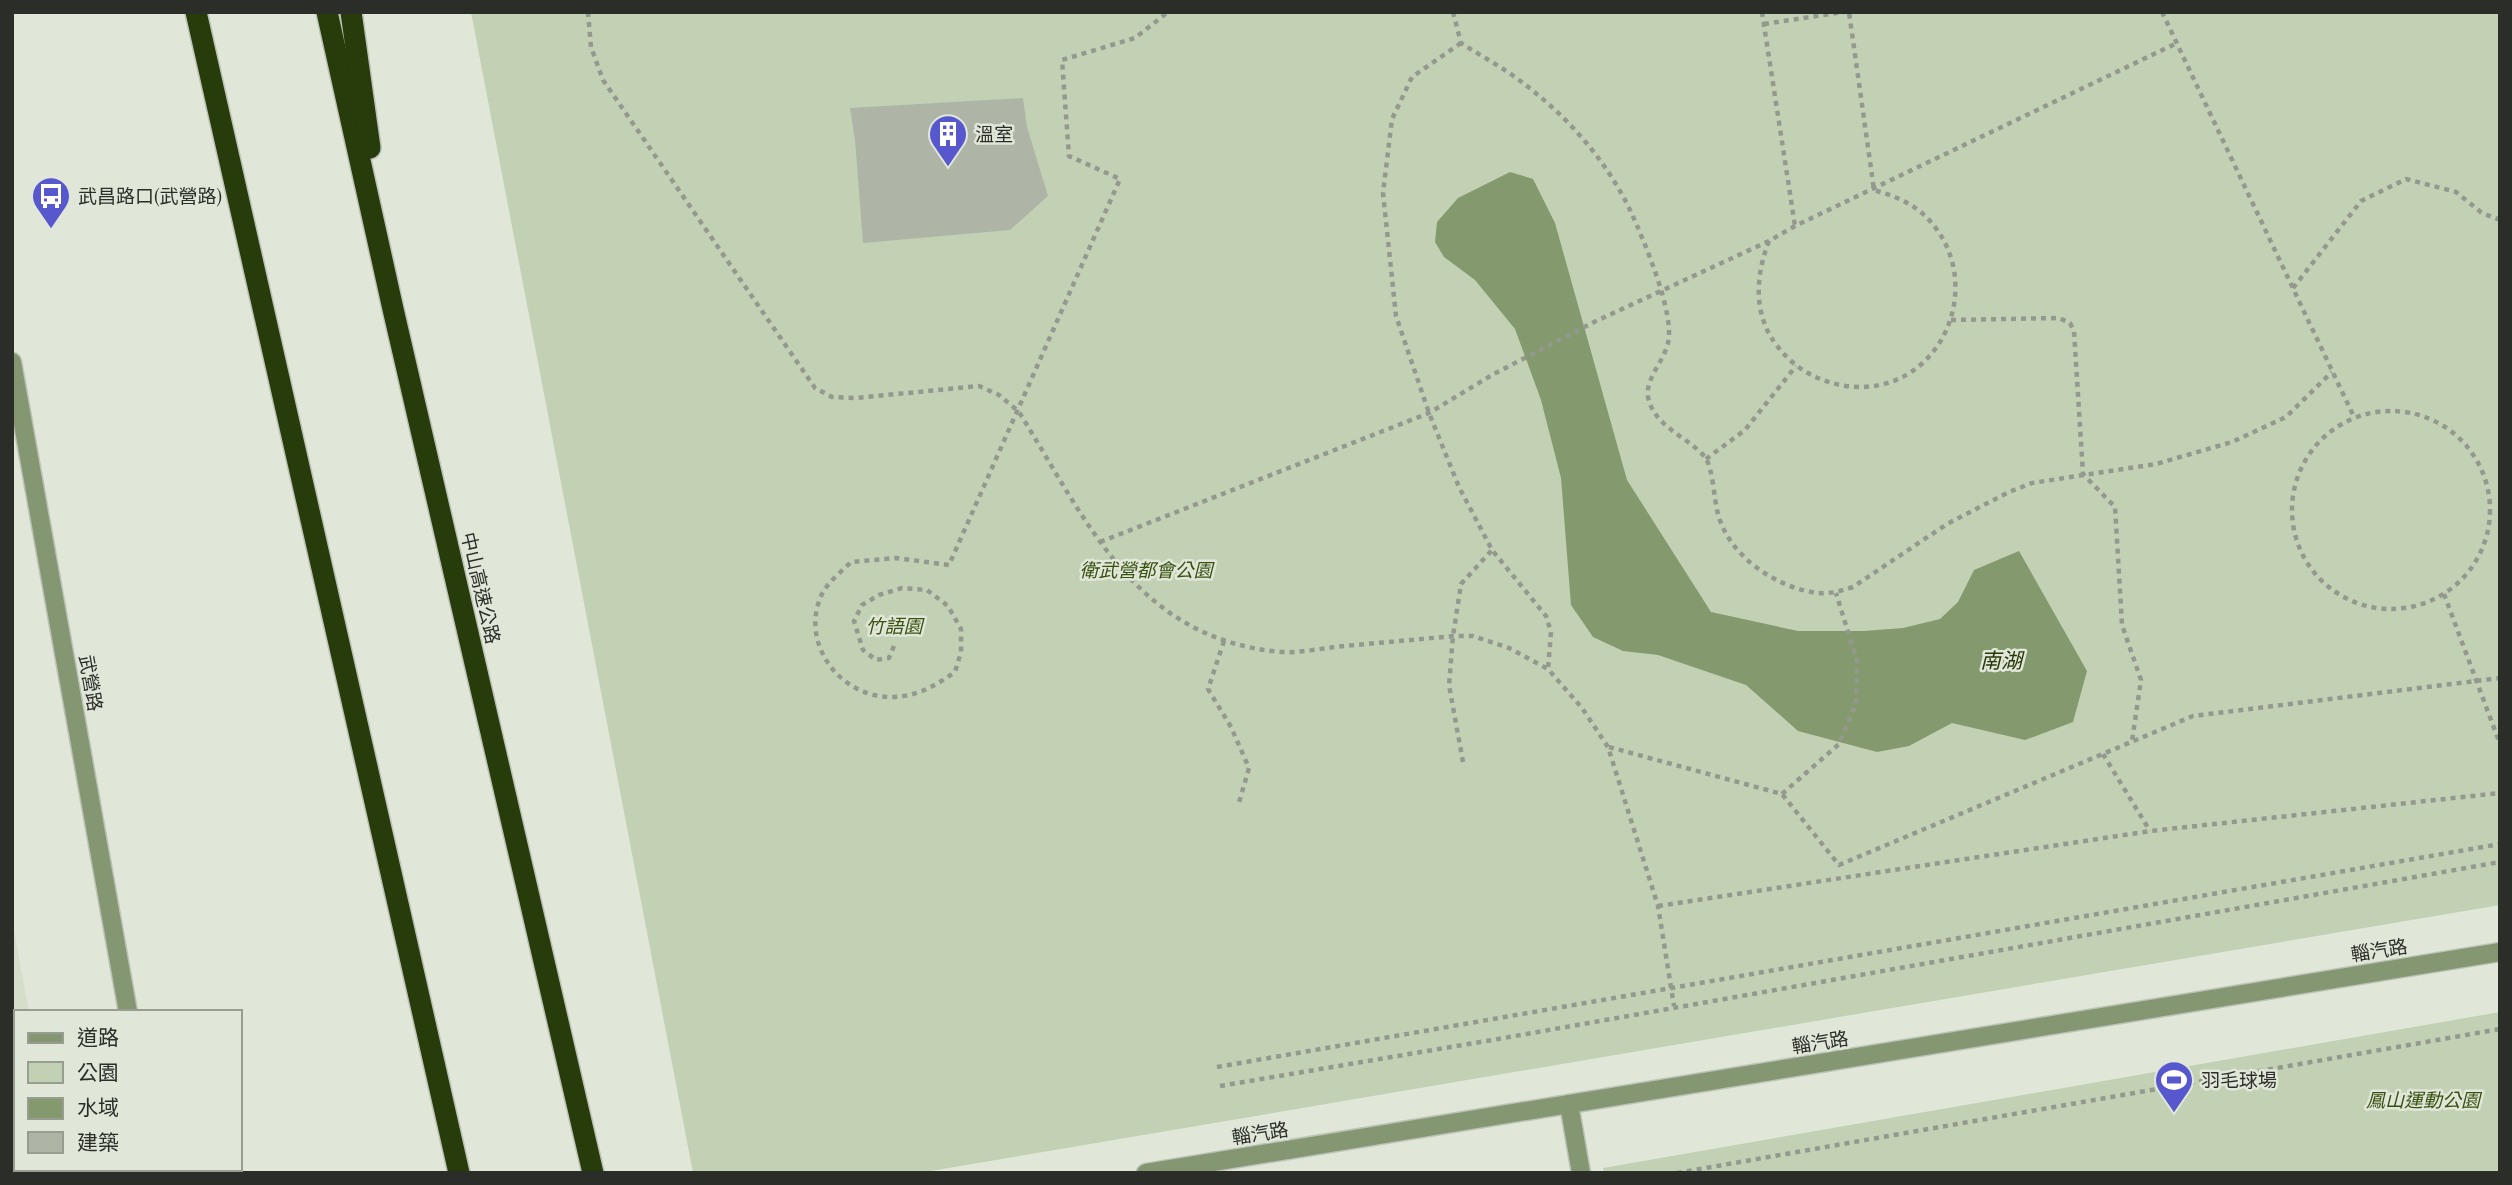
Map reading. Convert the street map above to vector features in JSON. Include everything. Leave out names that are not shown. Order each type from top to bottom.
[{"type":"highway","points":[[196,12],[459,1173]]},
{"type":"highway","name":"中山高速公路","points":[[327,12],[393,310],[593,1173]]},
{"type":"highway","points":[[351,12],[393,310]]},
{"type":"street","name":"武營路","points":[[12,362],[128,1010]]},
{"type":"street","name":"輜汽路","points":[[1146,1173],[2500,952]]},
{"type":"street","points":[[1569,1104],[1581,1173]]},
{"type":"path","points":[[588,12],[591,47],[603,80],[815,388],[832,397],[979,386],[999,395],[1018,412],[1100,542],[1124,574],[1153,602],[1187,625],[1224,641],[1284,652],[1473,636],[1509,648],[1548,669],[1582,708],[1608,747],[1658,906],[1674,1006]]},
{"type":"path","points":[[894,646],[889,657],[876,660],[863,650],[853,621],[862,605],[879,595],[902,588],[927,590],[947,606],[961,629],[961,652],[955,672],[926,691],[890,698],[861,691],[840,678],[822,657],[817,634],[817,611],[823,592],[851,562],[896,558],[949,565],[1120,179],[1069,156],[1062,60],[1135,38],[1168,12]]},
{"type":"path","points":[[1453,12],[1461,43],[1522,82],[1563,116],[1613,179],[1631,213],[1661,292],[1668,319],[1668,342],[1662,360],[1648,384],[1647,394],[1655,415],[1706,459],[1718,516],[1729,538],[1759,569],[1777,580],[1817,593],[1836,593],[1853,587],[1947,524],[2032,483],[2156,464],[2232,442],[2286,417],[2332,372]]},
{"type":"path","points":[[1762,12],[1795,226]]},
{"type":"path","points":[[1764,24],[1847,12],[1874,190]]},
{"type":"path","points":[[2162,12],[2354,417]]},
{"type":"path","points":[[1461,43],[1412,77],[1392,119],[1383,193],[1396,316],[1429,413],[1459,487],[1492,550],[1546,616],[1551,632],[1548,669]]},
{"type":"path","points":[[1100,542],[1429,413],[1492,375],[1594,322],[1769,241],[1795,226],[2177,43]]},
{"type":"path","points":[[2293,288],[2361,201],[2406,178],[2456,192],[2482,213],[2500,220]]},
{"type":"path","points":[[1769,241],[1759,271],[1759,301],[1775,344],[1796,366],[1816,378],[1839,385],[1862,386],[1900,377],[1926,359],[1945,334],[1951,320],[1957,287],[1950,253],[1943,238],[1920,211],[1906,202],[1874,190]]},
{"type":"path","points":[[1951,320],[2044,317],[2059,318],[2070,323],[2075,341],[2083,474],[2115,507],[2122,625],[2141,680],[2132,742]]},
{"type":"path","points":[[1706,459],[1745,430],[1796,366]]},
{"type":"path","points":[[2386,411],[2418,414],[2438,423],[2448,428],[2472,451],[2487,480],[2491,512],[2485,545],[2469,573],[2444,594],[2414,607],[2381,608],[2359,603],[2349,600],[2322,581],[2302,555],[2292,523],[2293,491],[2305,460],[2326,435],[2354,417],[2386,411]]},
{"type":"path","points":[[1463,762],[1449,685],[1453,636],[1461,584],[1492,550]]},
{"type":"path","points":[[1782,794],[1839,744],[1856,703],[1857,661],[1836,593]]},
{"type":"path","points":[[2444,594],[2500,744]]},
{"type":"path","points":[[1224,641],[1208,689],[1231,727],[1249,768],[1238,806]]},
{"type":"path","points":[[1608,747],[1782,794],[1839,865],[2193,716],[2500,678]]},
{"type":"path","points":[[2103,754],[2150,831]]},
{"type":"path","points":[[1658,906],[2150,831],[2500,793]]},
{"type":"path","points":[[1217,1068],[2500,844]]},
{"type":"path","points":[[1220,1086],[2500,862]]},
{"type":"path","points":[[1677,1173],[2500,1029]]},
{"type":"shaded area","points":[[12,919],[29,1010],[14,1010],[14,1171],[59,1173],[12,1173]]},
{"type":"green space","name":"衛武營都會公園","points":[[471,12],[2500,12],[2500,905],[919,1173],[693,1173]]},
{"type":"green space","name":"鳳山運動公園","points":[[2500,1012],[2500,1173],[1604,1173],[1603,1168]]},
{"type":"water","name":"南湖","points":[[1510,172],[1533,179],[1555,223],[1627,480],[1711,612],[1798,631],[1903,628],[1940,619],[1958,602],[1974,570],[2019,551],[2087,671],[2073,722],[2025,740],[1952,723],[1909,746],[1877,752],[1798,731],[1746,685],[1658,655],[1623,651],[1593,637],[1571,605],[1561,478],[1541,400],[1515,329],[1475,280],[1444,257],[1435,242],[1437,222],[1458,198]]},
{"type":"building","name":"溫室","points":[[1023,98],[1027,127],[1048,196],[1010,230],[863,243],[850,108]]},
{"type":"place","name":"溫室","points":[[948,168]]},
{"type":"place","name":"武昌路口(武營路)","points":[[51,230]]},
{"type":"place","name":"羽毛球場","points":[[2174,1114]]},
{"type":"park label","name":"竹語園","points":[[894,626]]}]
